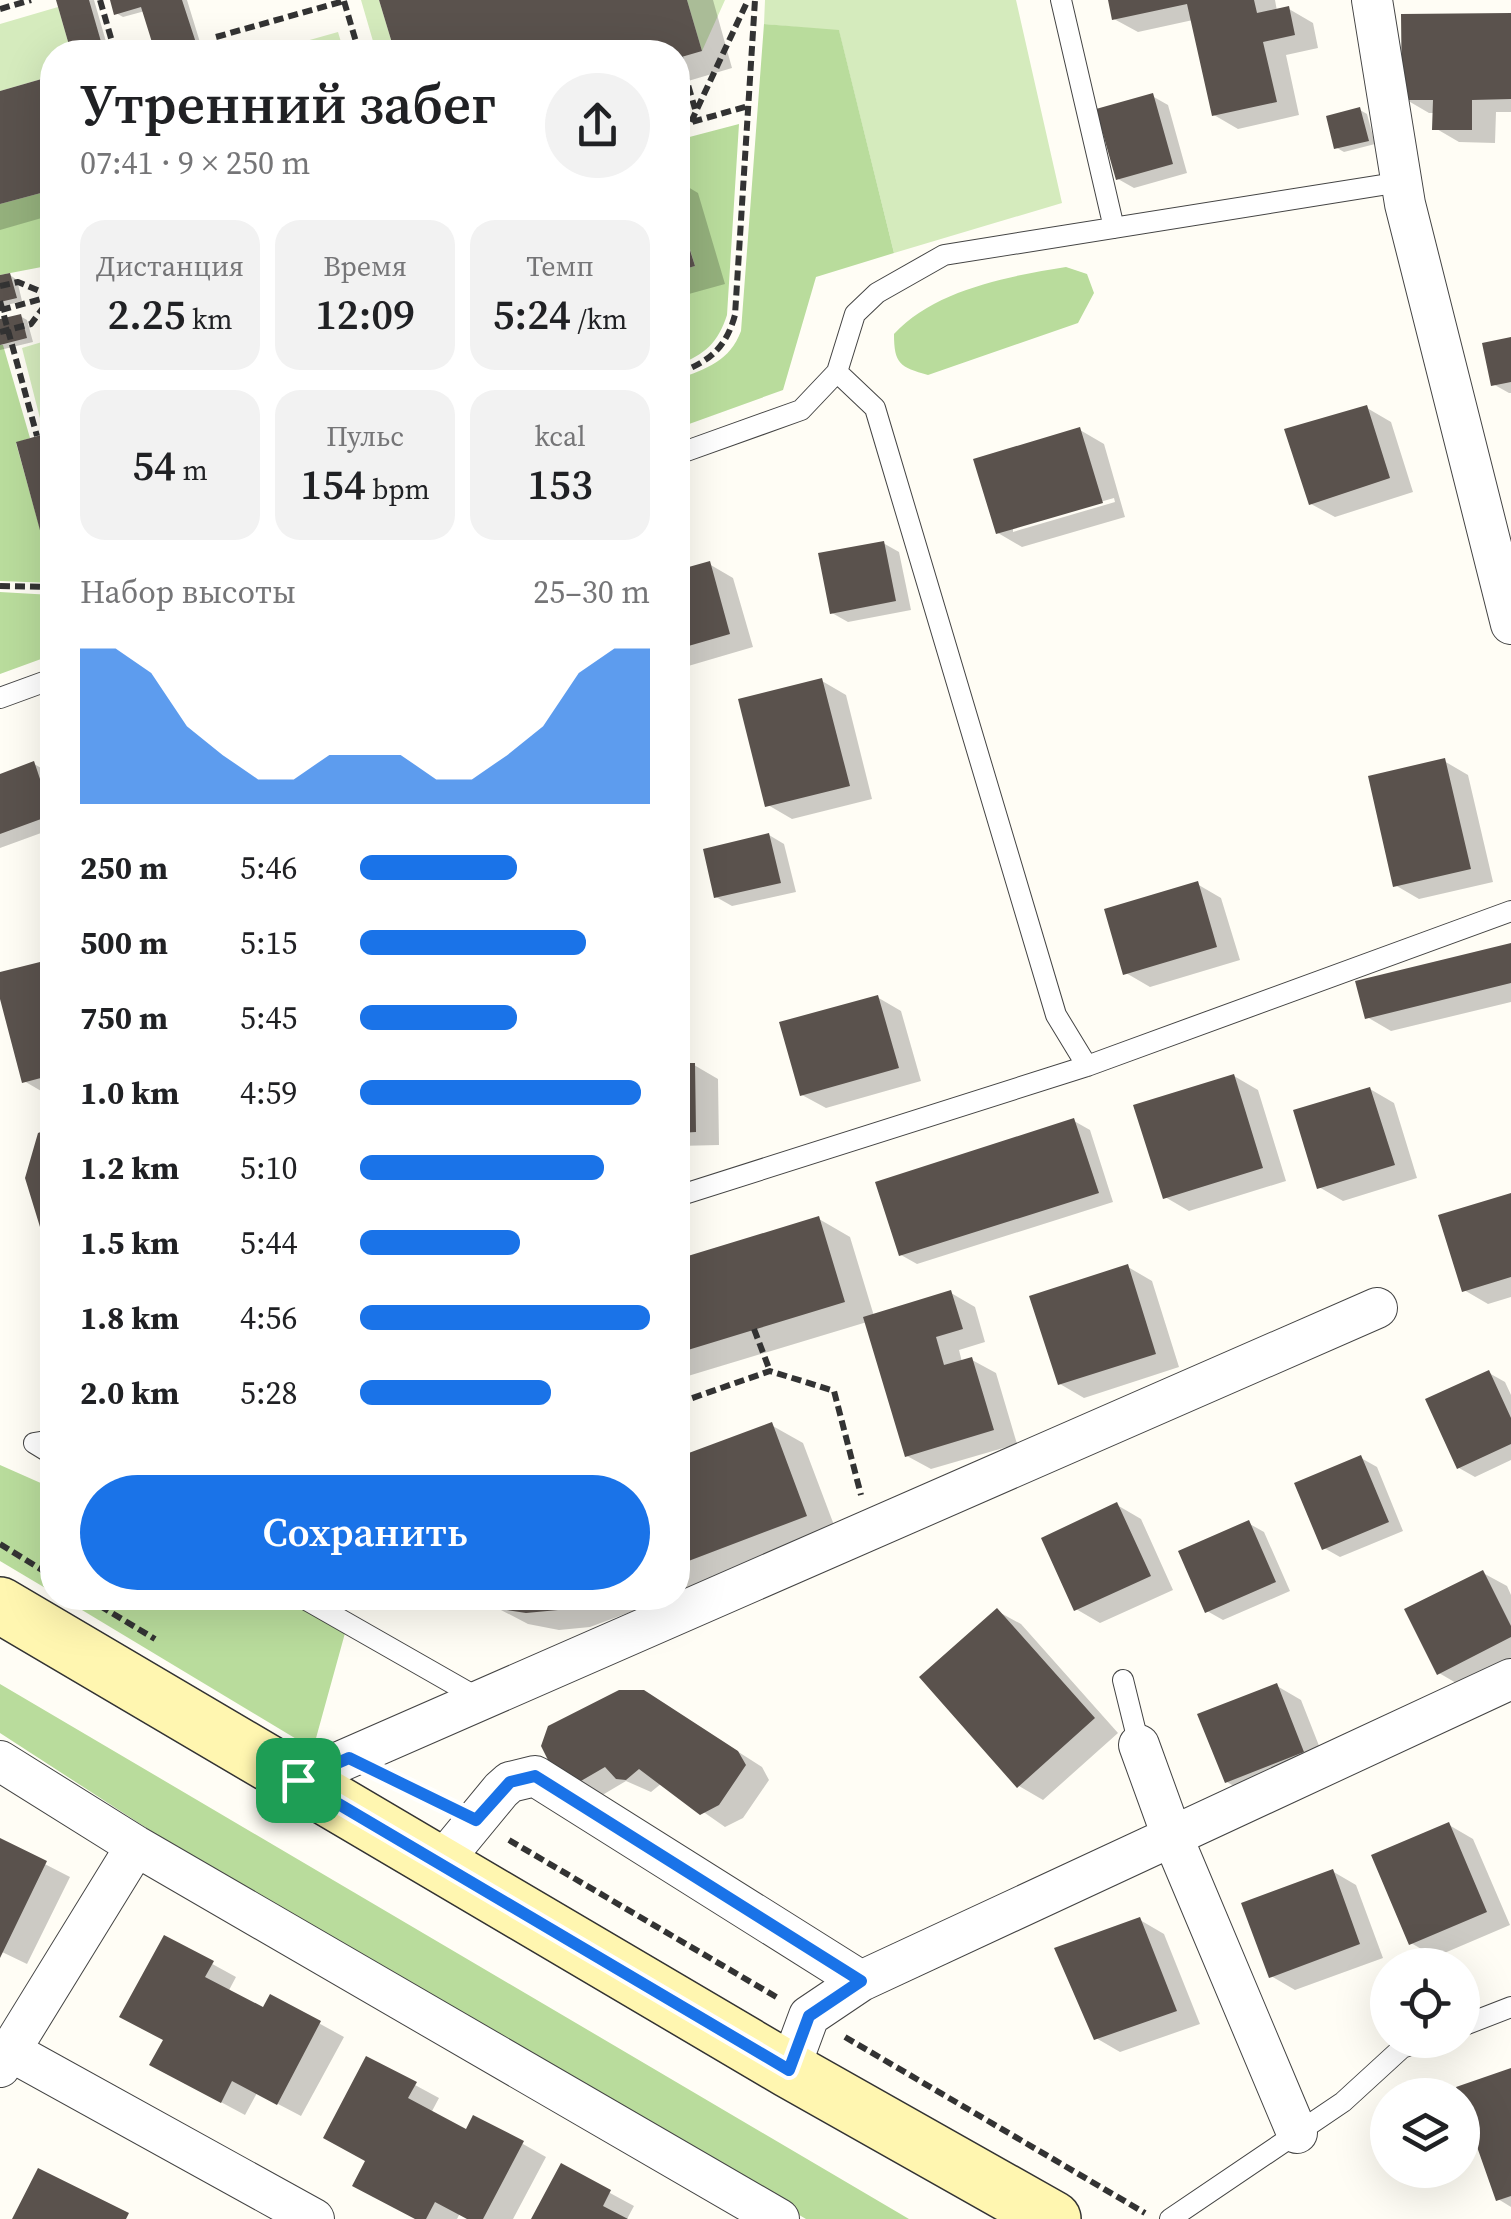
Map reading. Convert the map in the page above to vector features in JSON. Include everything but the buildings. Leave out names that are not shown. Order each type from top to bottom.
[{"type":"main road","points":[[0,1604],[789,2070],[1053,2219]]},
{"type":"street","points":[[1372,0],[1401,182],[1511,624]]},
{"type":"street","points":[[690,1609],[1377,1308]]},
{"type":"street","points":[[298,1780],[687,1610]]},
{"type":"street","points":[[789,2070],[809,2016],[861,1981],[1511,1679]]},
{"type":"street","points":[[1138,1744],[1172,1836],[1297,2134]]},
{"type":"street","points":[[0,1760],[136,1846],[779,2219]]},
{"type":"street","points":[[440,1864],[510,1782],[535,1776],[861,1981]]},
{"type":"street","points":[[136,1846],[5,2059],[314,2219]]},
{"type":"lane","points":[[1061,0],[1114,228]]},
{"type":"lane","points":[[690,450],[801,410],[837,372],[854,314],[877,294],[944,255],[1401,182]]},
{"type":"lane","points":[[837,372],[875,408],[1056,1015],[1088,1066]]},
{"type":"lane","points":[[0,698],[40,683]]},
{"type":"lane","points":[[690,1192],[1088,1066],[1511,911]]},
{"type":"lane","points":[[324,1610],[482,1700]]},
{"type":"lane","points":[[1124,1680],[1138,1744]]},
{"type":"lane","points":[[1480,2019],[1511,2007]]},
{"type":"lane","points":[[1170,2219],[1344,2102],[1391,2058]]},
{"type":"path","points":[[0,9],[31,0]]},
{"type":"path","points":[[100,0],[111,40]]},
{"type":"path","points":[[690,369],[718,352],[730,336],[735,315],[752,0]]},
{"type":"path","points":[[691,122],[752,0]]},
{"type":"path","points":[[216,37],[344,1],[355,40]]},
{"type":"path","points":[[690,91],[696,112]]},
{"type":"path","points":[[691,122],[748,106]]},
{"type":"path","points":[[0,286],[18,282],[40,291]]},
{"type":"path","points":[[37,436],[4,331],[1,307],[40,299]]},
{"type":"path","points":[[4,331],[31,324],[40,312]]},
{"type":"path","points":[[0,586],[40,587]]},
{"type":"path","points":[[754,1330],[770,1372]]},
{"type":"path","points":[[690,1399],[770,1372],[834,1391],[870,1530]]},
{"type":"path","points":[[0,1544],[40,1569]]},
{"type":"path","points":[[107,1610],[169,1648]]},
{"type":"path","points":[[349,1758],[476,1820],[1154,2219]]},
{"type":"green space","points":[[361,0],[379,0],[391,40],[373,40]]},
{"type":"green space","points":[[687,0],[725,0],[702,51]]},
{"type":"green space","points":[[765,0],[1016,0],[1062,203],[894,253],[839,31],[764,24]]},
{"type":"green space","points":[[58,7],[68,40],[40,40],[40,79],[0,91],[0,24]]},
{"type":"green space","points":[[764,24],[839,30],[894,253],[816,277],[783,390],[690,424],[690,374],[724,357],[741,331]]},
{"type":"green space","points":[[338,32],[340,40],[310,40]]},
{"type":"green space","points":[[739,124],[727,315],[709,346],[690,359],[690,267],[695,266],[690,249],[690,137]]},
{"type":"green space","points":[[40,193],[40,267],[0,275],[0,204]]},
{"type":"green space","points":[[1066,267],[1087,274],[1094,293],[1078,323],[928,375],[905,366],[897,358],[894,334],[930,306],[974,287]]},
{"type":"green space","points":[[40,343],[40,418],[22,348]]},
{"type":"green space","points":[[3,345],[30,438],[16,443],[40,529],[40,583],[0,581]]},
{"type":"green space","points":[[0,592],[40,594],[40,659],[0,674]]},
{"type":"green space","points":[[0,1465],[40,1483],[40,1585],[0,1561]]},
{"type":"green space","points":[[82,1610],[338,1610],[350,1615],[313,1749]]},
{"type":"green space","points":[[0,1684],[909,2219],[806,2219],[162,1838],[0,1733]]},
{"type":"route","points":[[349,1758],[476,1820],[510,1782],[535,1776],[861,1981],[809,2016],[789,2070],[298,1780],[349,1758]]}]
